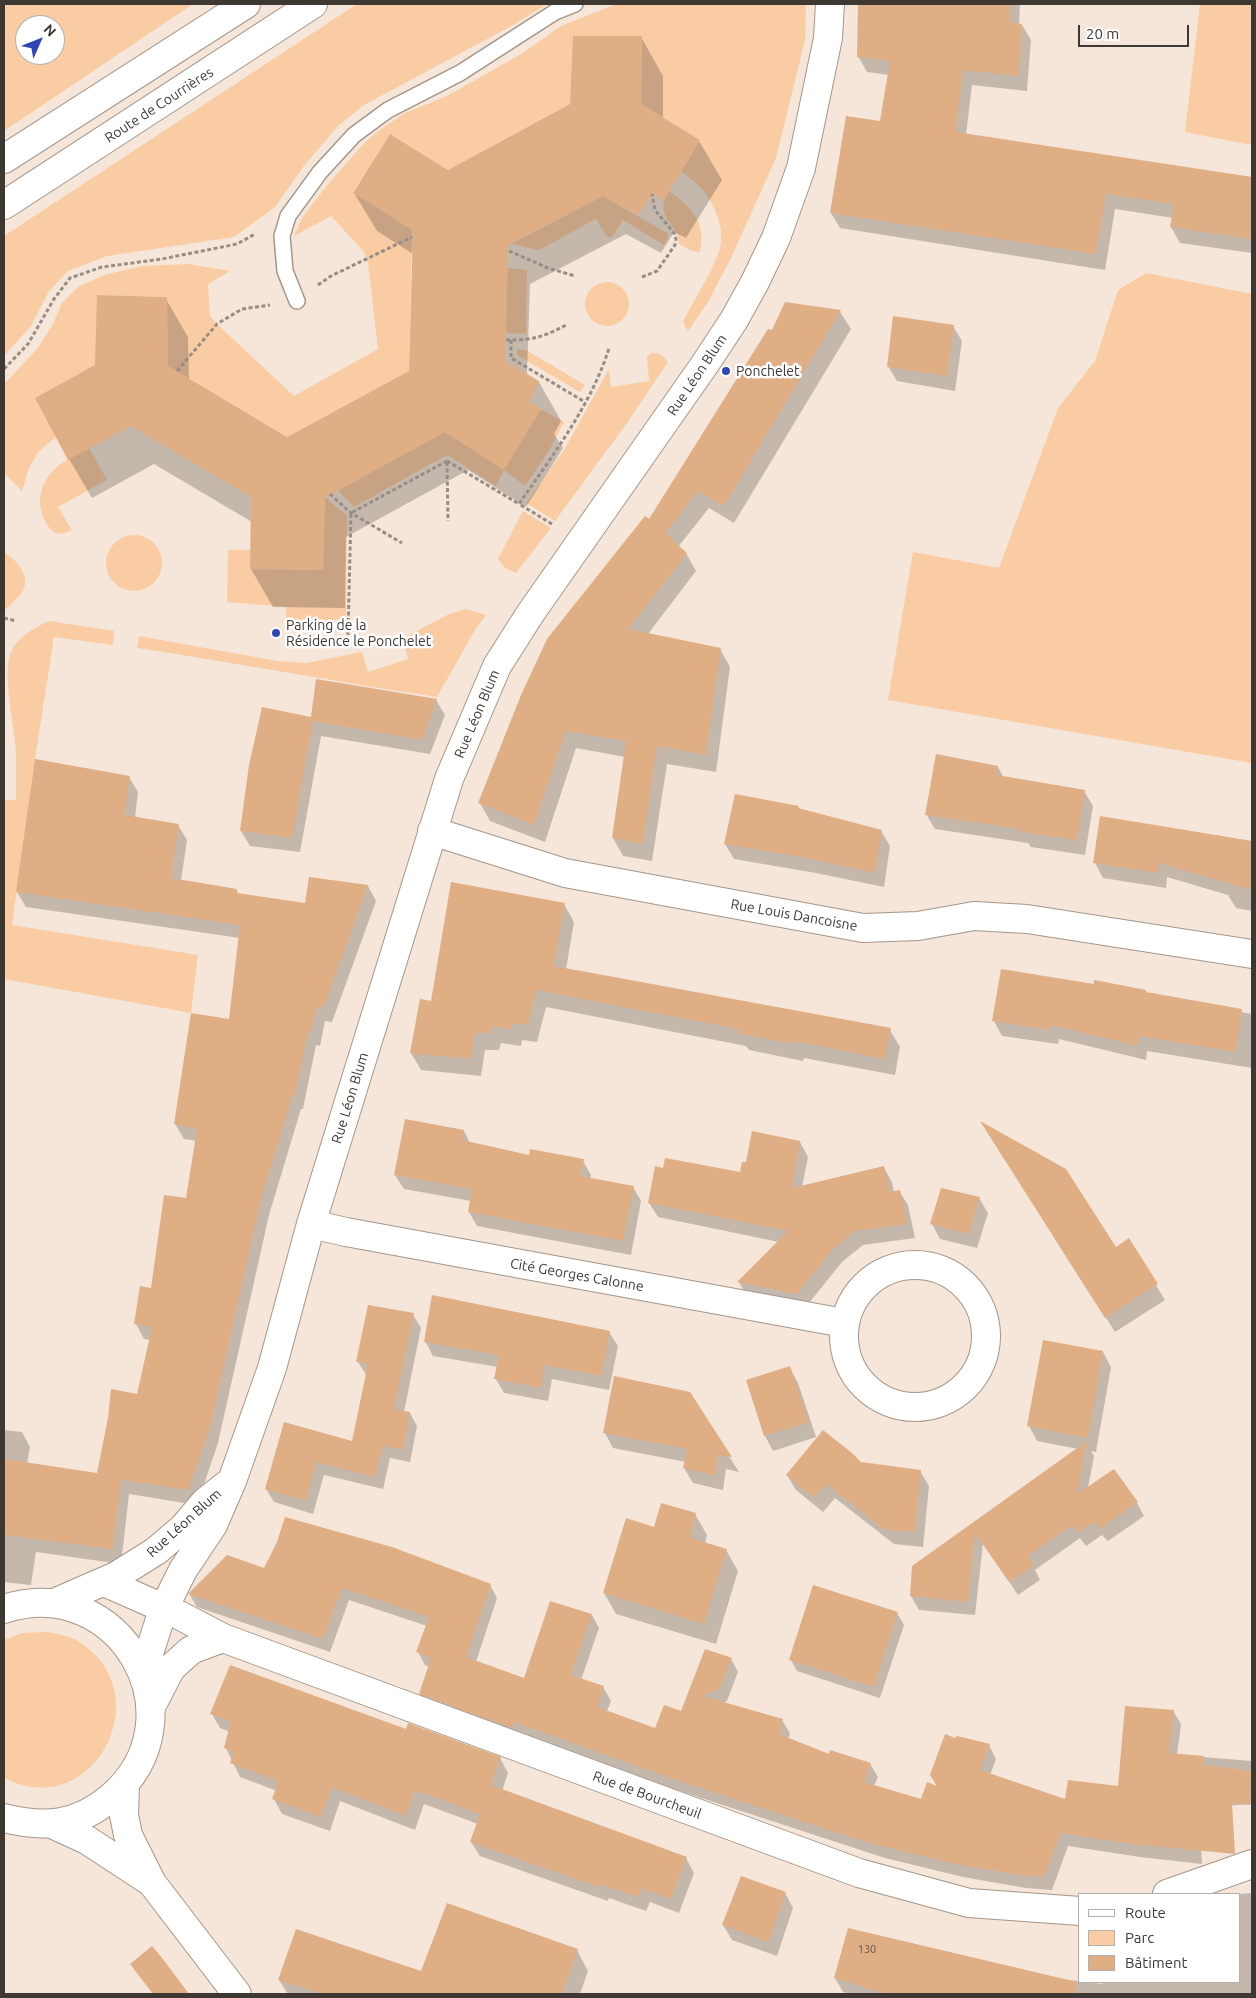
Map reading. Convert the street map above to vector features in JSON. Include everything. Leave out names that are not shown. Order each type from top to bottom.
[{"type":"street","points":[[4,158],[246,4]]},
{"type":"street","name":"Route de Courrières","points":[[4,205],[313,4]]},
{"type":"street","name":"Rue Léon Blum","points":[[143,1672],[163,1610],[183,1570],[213,1526],[232,1481],[272,1368],[311,1224],[449,779],[497,666],[530,614],[734,320],[776,238],[801,168],[828,38],[830,4]]},
{"type":"street","name":"Rue Louis Dancoisne","points":[[432,831],[565,873],[863,928],[918,926],[974,916],[1027,919],[1252,954]]},
{"type":"street","name":"Cité Georges Calonne","points":[[311,1224],[844,1324]]},
{"type":"street","points":[[921,1265],[939,1269],[958,1279],[973,1294],[982,1310],[986,1331],[986,1349],[980,1366],[967,1385],[952,1397],[936,1404],[920,1407],[902,1406],[884,1400],[866,1388],[852,1369],[844,1348],[844,1324],[852,1302],[866,1284],[881,1273],[894,1268],[921,1265]]},
{"type":"street","name":"Rue Léon Blum","points":[[54,1603],[116,1576],[156,1551],[182,1528],[205,1502],[232,1481]]},
{"type":"street","name":"Rue de Bourcheuil","points":[[104,1582],[163,1610],[179,1615],[223,1638],[859,1874],[969,1903],[1078,1911]]},
{"type":"street","points":[[4,1609],[23,1604],[54,1603],[77,1609],[95,1617],[109,1627],[130,1648],[143,1672],[151,1707],[148,1741],[140,1762],[125,1786],[98,1808],[78,1818],[52,1824],[27,1824],[4,1818]]},
{"type":"street","points":[[151,1707],[171,1668],[190,1650],[223,1638]]},
{"type":"street","points":[[125,1786],[124,1815],[128,1835],[152,1883],[237,1994]]},
{"type":"street","points":[[52,1824],[87,1840],[152,1883]]},
{"type":"street","points":[[1170,1893],[1252,1864]]},
{"type":"lane","points":[[297,301],[285,272],[282,236],[288,216],[320,172],[354,135],[388,110],[460,73],[555,12],[575,4]]},
{"type":"path","points":[[642,277],[657,271],[675,245],[676,239],[674,233],[654,210],[652,194]]},
{"type":"path","points":[[4,370],[28,344],[54,299],[70,278],[102,267],[162,259],[237,244],[288,216]]},
{"type":"path","points":[[177,371],[217,324],[242,310],[297,301],[331,276],[412,237]]},
{"type":"path","points":[[509,251],[548,268],[575,276]]},
{"type":"path","points":[[506,340],[533,339],[547,335],[568,324]]},
{"type":"path","points":[[511,340],[511,358],[585,402]]},
{"type":"path","points":[[519,504],[559,446],[585,402],[602,371],[610,348]]},
{"type":"path","points":[[447,461],[579,543]]},
{"type":"path","points":[[351,513],[447,461]]},
{"type":"path","points":[[447,461],[448,521]]},
{"type":"path","points":[[330,494],[351,513],[402,543]]},
{"type":"path","points":[[348,635],[351,513]]},
{"type":"path","points":[[4,618],[16,622]]},
{"type":"green space","points":[[4,4],[193,4],[4,131]]},
{"type":"green space","points":[[357,4],[547,4],[515,24],[364,105],[338,126],[303,167],[275,207],[234,237],[107,256],[68,271],[49,291],[31,326],[4,356],[4,236]]},
{"type":"green space","points":[[617,4],[806,4],[805,40],[776,158],[731,258],[708,302],[688,331],[683,322],[711,270],[721,242],[720,224],[711,202],[700,187],[681,172],[700,140],[641,104],[642,36],[574,36],[570,104],[448,170],[390,134],[353,192],[412,230],[409,371],[287,437],[168,366],[167,297],[97,295],[107,361],[56,437],[39,451],[29,468],[22,491],[4,473],[4,384],[38,348],[53,324],[62,303],[78,287],[104,275],[142,266],[188,264],[230,271],[208,284],[210,316],[294,396],[378,349],[368,263],[364,252],[331,216],[294,236],[302,218],[324,189],[365,142],[384,127],[405,113],[447,96],[523,53],[561,26]]},
{"type":"green space","points":[[1200,4],[1252,4],[1252,145],[1185,132]]},
{"type":"green space","points":[[669,191],[684,203],[695,216],[701,232],[700,252],[692,251],[679,244],[675,230],[664,214],[663,207]]},
{"type":"green space","points":[[603,196],[667,233],[668,237],[664,245],[623,220],[612,237],[607,237],[596,219],[539,250],[511,244]]},
{"type":"green space","points":[[507,268],[527,270],[526,334],[506,333]]},
{"type":"green space","points":[[1146,273],[1252,294],[1252,763],[888,700],[913,552],[999,568],[1058,408],[1095,361],[1118,290]]},
{"type":"green space","points":[[603,282],[611,282],[623,288],[629,304],[623,320],[611,326],[603,326],[591,320],[585,308],[585,300],[591,288]]},
{"type":"green space","points":[[517,349],[526,350],[585,385],[580,392],[517,355]]},
{"type":"green space","points":[[651,353],[661,355],[668,362],[627,423],[555,521],[526,503],[564,450],[609,369],[611,387],[649,381],[647,357]]},
{"type":"green space","points":[[541,409],[564,422],[550,449],[525,486],[504,470],[496,486],[447,455],[354,507],[338,490],[445,432],[504,469]]},
{"type":"green space","points":[[89,448],[107,480],[58,507],[72,530],[62,534],[53,532],[41,510],[40,502],[43,487],[47,479],[64,461]]},
{"type":"green space","points":[[325,497],[347,516],[346,619],[304,622],[286,620],[286,607],[227,602],[228,550],[250,550],[250,569],[323,570]]},
{"type":"green space","points":[[523,511],[551,528],[516,573],[505,568],[498,559]]},
{"type":"green space","points":[[128,535],[140,535],[150,539],[158,547],[162,563],[158,579],[150,587],[140,591],[128,591],[118,587],[110,579],[106,569],[106,557],[110,547],[118,539]]},
{"type":"green space","points":[[4,552],[20,567],[25,577],[24,588],[21,594],[5,610],[4,610]]},
{"type":"green space","points":[[466,609],[486,615],[475,630],[437,697],[137,648],[139,636],[277,661],[306,663],[362,652],[368,672],[408,659],[403,638],[447,615]]},
{"type":"green space","points":[[49,621],[114,631],[113,645],[54,637],[12,925],[198,955],[191,1013],[4,979],[4,800],[16,800],[16,749],[8,685],[8,663],[12,649],[16,644],[31,630]]},
{"type":"green space","points":[[48,1632],[74,1639],[101,1661],[114,1688],[115,1717],[107,1745],[90,1768],[66,1783],[37,1788],[4,1778],[4,1640],[22,1633]]},
{"type":"building","points":[[858,4],[1010,4],[1010,22],[1022,24],[1019,76],[963,70],[956,132],[1252,177],[1252,239],[1170,227],[1174,204],[1106,194],[1096,254],[830,213],[846,116],[880,121],[890,61],[857,57]]},
{"type":"building","points":[[573,36],[642,36],[641,104],[700,140],[664,200],[652,194],[638,215],[603,196],[508,245],[505,361],[539,381],[529,402],[541,409],[504,470],[445,432],[325,498],[323,570],[250,569],[251,497],[131,426],[68,460],[35,398],[95,365],[97,295],[167,297],[168,366],[287,437],[409,371],[413,230],[353,193],[390,134],[448,170],[570,104]]},
{"type":"building","points":[[785,302],[841,310],[724,506],[698,491],[665,533],[687,553],[628,629],[721,648],[706,755],[657,746],[643,844],[612,838],[626,741],[566,731],[534,825],[478,803],[521,695],[547,639],[645,516],[649,519],[768,329],[772,330]]},
{"type":"building","points":[[893,316],[954,325],[947,376],[887,367]]},
{"type":"building","points":[[316,679],[437,699],[422,740],[313,721],[292,838],[240,831],[249,765],[262,707],[311,717]]},
{"type":"building","points":[[936,754],[998,766],[997,775],[1085,790],[1077,840],[1021,832],[1021,829],[925,815]]},
{"type":"building","points":[[35,759],[130,776],[125,815],[179,824],[171,878],[237,889],[237,893],[305,903],[309,877],[368,885],[324,1007],[317,1007],[311,1031],[308,1031],[295,1095],[293,1095],[261,1199],[210,1428],[188,1490],[121,1480],[113,1549],[4,1535],[4,1459],[97,1473],[108,1418],[111,1389],[137,1394],[152,1327],[134,1324],[140,1286],[151,1288],[164,1195],[186,1198],[197,1129],[174,1124],[191,1013],[229,1019],[240,925],[16,892]]},
{"type":"building","points":[[735,794],[799,806],[798,808],[882,830],[875,873],[807,858],[724,844]]},
{"type":"building","points":[[1100,816],[1252,841],[1252,890],[1159,863],[1158,873],[1093,863]]},
{"type":"building","points":[[451,882],[565,903],[554,966],[891,1028],[885,1059],[795,1041],[794,1044],[738,1033],[738,1029],[536,990],[528,1025],[512,1023],[511,1029],[491,1026],[490,1033],[475,1033],[471,1059],[410,1053],[420,999],[431,1001]]},
{"type":"building","points":[[1001,969],[1094,984],[1094,980],[1146,990],[1146,992],[1242,1009],[1236,1052],[1139,1036],[1138,1046],[1051,1025],[1050,1030],[992,1021]]},
{"type":"building","points":[[405,1119],[464,1130],[462,1140],[529,1155],[530,1149],[584,1159],[580,1176],[634,1186],[623,1241],[468,1212],[472,1189],[394,1175]]},
{"type":"building","points":[[980,1121],[1066,1169],[1116,1247],[1129,1238],[1158,1284],[1105,1318]]},
{"type":"building","points":[[752,1131],[800,1141],[792,1188],[884,1166],[890,1192],[900,1190],[907,1224],[855,1231],[834,1248],[797,1294],[737,1282],[788,1231],[648,1203],[655,1166],[663,1168],[665,1158],[740,1172],[742,1162],[746,1162]]},
{"type":"building","points":[[941,1188],[980,1197],[969,1234],[930,1224]]},
{"type":"building","points":[[432,1295],[610,1331],[602,1376],[544,1365],[541,1388],[494,1379],[499,1355],[424,1342]]},
{"type":"building","points":[[368,1305],[414,1313],[394,1409],[410,1412],[403,1450],[383,1446],[375,1477],[316,1462],[306,1501],[265,1489],[284,1422],[352,1441],[368,1364],[356,1362]]},
{"type":"building","points":[[1043,1340],[1103,1351],[1088,1438],[1027,1426]]},
{"type":"building","points":[[790,1366],[809,1422],[764,1436],[746,1380]]},
{"type":"building","points":[[614,1376],[690,1392],[732,1457],[718,1455],[715,1476],[683,1468],[687,1449],[603,1433]]},
{"type":"building","points":[[823,1430],[861,1462],[921,1470],[915,1532],[884,1529],[826,1484],[814,1498],[786,1475]]},
{"type":"building","points":[[1087,1441],[1077,1494],[1114,1469],[1138,1502],[1100,1529],[1093,1522],[1078,1533],[1072,1525],[1028,1556],[1034,1566],[1009,1582],[975,1533],[968,1602],[910,1596],[912,1566]]},
{"type":"building","points":[[661,1503],[696,1513],[690,1538],[727,1549],[704,1624],[603,1593],[626,1518],[654,1527]]},
{"type":"building","points":[[285,1517],[392,1547],[491,1584],[466,1657],[524,1678],[550,1601],[592,1614],[571,1675],[604,1686],[597,1707],[655,1728],[664,1705],[681,1711],[705,1649],[732,1658],[720,1688],[702,1696],[783,1719],[779,1734],[829,1754],[830,1750],[871,1763],[864,1782],[921,1799],[927,1782],[937,1786],[930,1775],[945,1734],[955,1738],[957,1736],[990,1744],[980,1770],[1065,1799],[1068,1780],[1118,1786],[1125,1706],[1174,1710],[1169,1753],[1204,1756],[1203,1765],[1252,1771],[1250,1805],[1232,1803],[1235,1854],[1132,1844],[1061,1833],[1044,1877],[1018,1875],[955,1864],[877,1845],[668,1777],[514,1722],[512,1728],[419,1694],[431,1658],[416,1652],[429,1617],[342,1588],[323,1639],[188,1594],[227,1555],[264,1568],[277,1542]]},
{"type":"building","points":[[813,1585],[898,1612],[874,1687],[789,1660]]},
{"type":"building","points":[[230,1665],[406,1729],[408,1723],[501,1757],[491,1785],[687,1857],[671,1899],[641,1888],[638,1897],[600,1884],[599,1887],[470,1842],[480,1814],[415,1790],[406,1816],[332,1787],[321,1817],[272,1799],[279,1781],[230,1763],[234,1752],[224,1748],[231,1721],[210,1714]]},
{"type":"building","points":[[741,1876],[786,1892],[768,1942],[722,1925]]},
{"type":"building","points":[[447,1903],[578,1949],[562,1994],[324,1994],[278,1980],[296,1929],[421,1971]]},
{"type":"building","points":[[848,1928],[1077,1982],[1076,1994],[892,1994],[865,1989],[865,1987],[834,1978]]},
{"type":"building","points":[[152,1946],[189,1994],[153,1994],[130,1964]]},
{"type":"place","name":"Ponchelet","points":[[726,371]]},
{"type":"place","name":"Parking de la Résidence le Ponchelet","points":[[276,633]]}]
